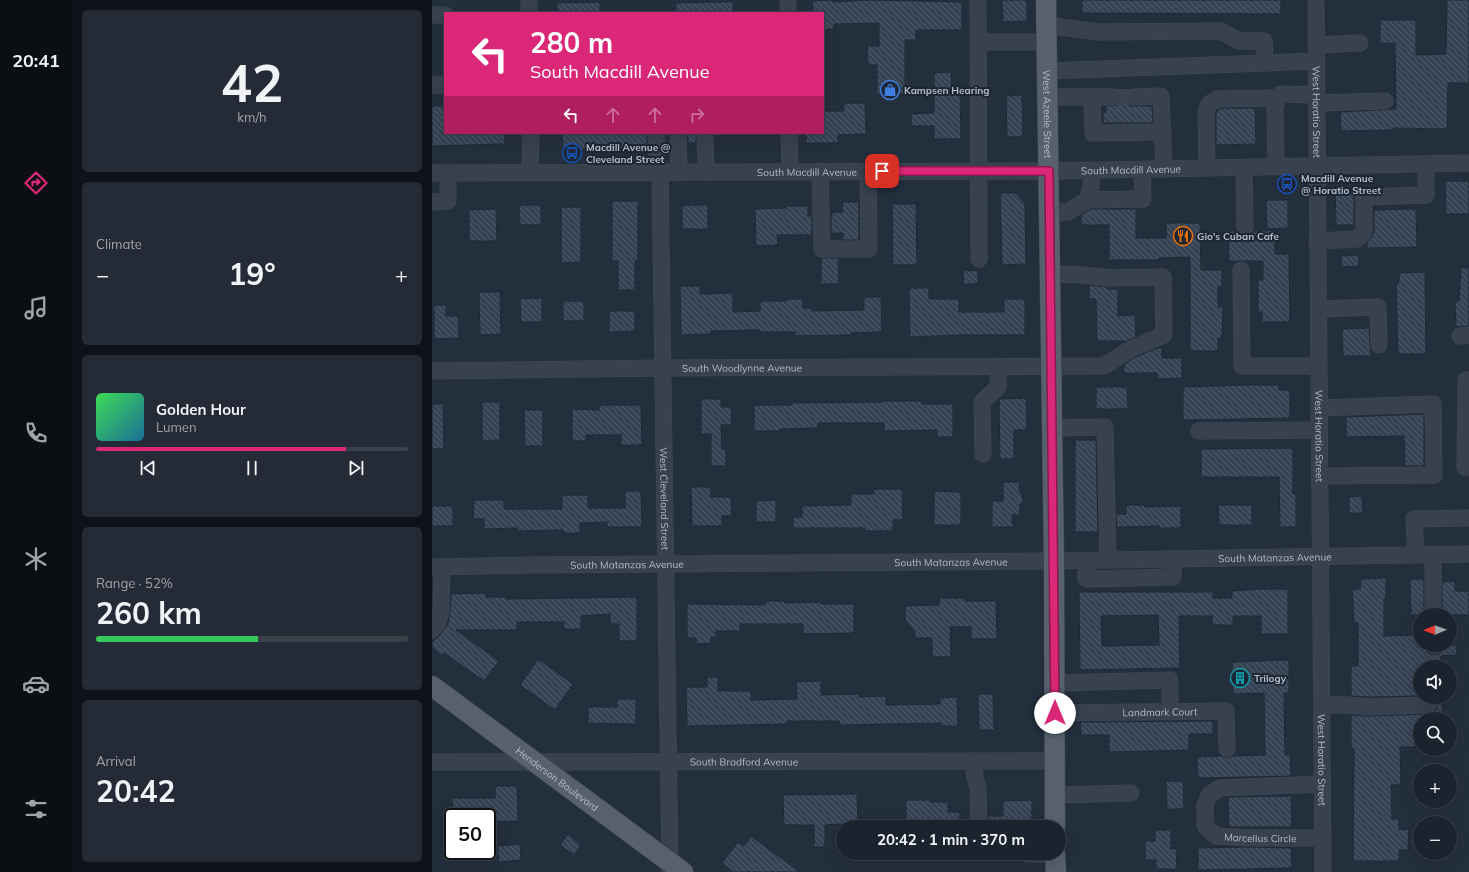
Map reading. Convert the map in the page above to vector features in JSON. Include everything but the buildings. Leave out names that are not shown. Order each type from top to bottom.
[{"type":"main road","name":"West Azeele Street","points":[[1046,0],[1053,428],[1055,820]]},
{"type":"main road","name":"Henderson Boulevard","points":[[432,686],[675,869]]},
{"type":"street","points":[[529,0],[529,12]]},
{"type":"street","points":[[788,0],[788,12]]},
{"type":"street","points":[[978,0],[979,259]]},
{"type":"street","name":"West Horatio Street","points":[[1316,0],[1323,872]]},
{"type":"street","points":[[432,15],[444,15]]},
{"type":"street","points":[[978,42],[1047,34],[1221,31],[1239,41],[1264,41],[1265,63]]},
{"type":"street","points":[[1317,45],[1360,44]]},
{"type":"street","points":[[1047,71],[1317,61]]},
{"type":"street","points":[[432,85],[444,85]]},
{"type":"street","points":[[1276,167],[1275,109],[1277,98],[1281,94],[1317,99],[1385,101]]},
{"type":"street","points":[[1134,97],[1161,96],[1164,169]]},
{"type":"street","points":[[1048,97],[1114,97]]},
{"type":"street","points":[[1092,97],[1093,133],[1163,132]]},
{"type":"street","points":[[1207,168],[1206,113],[1209,104],[1218,99],[1277,98]]},
{"type":"street","points":[[530,172],[531,134]]},
{"type":"street","name":"West Cleveland Street","points":[[656,134],[657,159],[660,172],[669,762],[675,869]]},
{"type":"street","points":[[678,134],[678,172]]},
{"type":"street","points":[[705,134],[706,172]]},
{"type":"street","points":[[790,134],[790,171]]},
{"type":"street","points":[[678,150],[691,146],[705,151]]},
{"type":"street","name":"South Macdill Avenue","points":[[432,173],[1049,171],[1469,163]]},
{"type":"street","points":[[1317,241],[1356,238],[1364,232],[1364,197],[1426,195],[1426,164]]},
{"type":"street","points":[[1244,168],[1245,227]]},
{"type":"street","points":[[1087,200],[1091,188],[1092,170]]},
{"type":"street","points":[[1050,212],[1068,212],[1087,200],[1143,199],[1142,170]]},
{"type":"street","points":[[820,171],[822,249],[870,249],[868,171]]},
{"type":"street","points":[[432,202],[448,202],[448,173]]},
{"type":"street","points":[[1241,270],[1242,366],[1319,366]]},
{"type":"street","name":"South Woodlynne Avenue","points":[[432,371],[663,368],[1104,366],[1131,349],[1164,335],[1163,277],[1111,278],[1073,274],[1050,275]]},
{"type":"street","points":[[1318,309],[1378,307],[1379,345]]},
{"type":"street","points":[[983,454],[982,402],[998,387],[998,366]]},
{"type":"street","points":[[1469,380],[1466,380],[1465,467],[1469,467]]},
{"type":"street","points":[[1319,408],[1433,404],[1434,474],[1320,476]]},
{"type":"street","points":[[1053,428],[1105,427],[1108,560]]},
{"type":"street","points":[[1199,432],[1320,430]]},
{"type":"street","points":[[1416,555],[1414,519],[1469,518]]},
{"type":"street","points":[[1433,554],[1433,608]]},
{"type":"street","name":"South Matanzas Avenue","points":[[437,567],[1054,561],[1469,554]]},
{"type":"street","points":[[1086,560],[1086,579],[1173,577],[1173,559]]},
{"type":"street","points":[[432,630],[437,624],[441,612],[437,567]]},
{"type":"street","points":[[1055,683],[1170,680],[1170,712]]},
{"type":"street","points":[[1322,705],[1368,707],[1428,706]]},
{"type":"street","name":"Landmark Court","points":[[1055,713],[1226,711],[1227,749]]},
{"type":"street","points":[[973,761],[978,788],[979,820]]},
{"type":"street","name":"South Bradford Avenue","points":[[432,762],[1056,761]]},
{"type":"street","name":"Marcellus Circle","points":[[1323,784],[1220,788],[1209,795],[1204,806],[1205,826],[1216,836],[1252,838],[1323,838]]},
{"type":"street","points":[[1056,795],[1131,793]]},
{"type":"tunnel","points":[[1113,97],[1134,97]]},
{"type":"place","name":"Kampsen Hearing","points":[[890,90]]},
{"type":"place","name":"Macdill Avenue @ Cleveland Street","points":[[572,153]]},
{"type":"place","name":"Macdill Avenue @ Horatio Street","points":[[1287,184]]},
{"type":"place","name":"Gio's Cuban Cafe","points":[[1183,236]]},
{"type":"place","name":"Trilogy","points":[[1240,678]]},
{"type":"route","points":[[882,171],[1049,171],[1055,713]]}]
